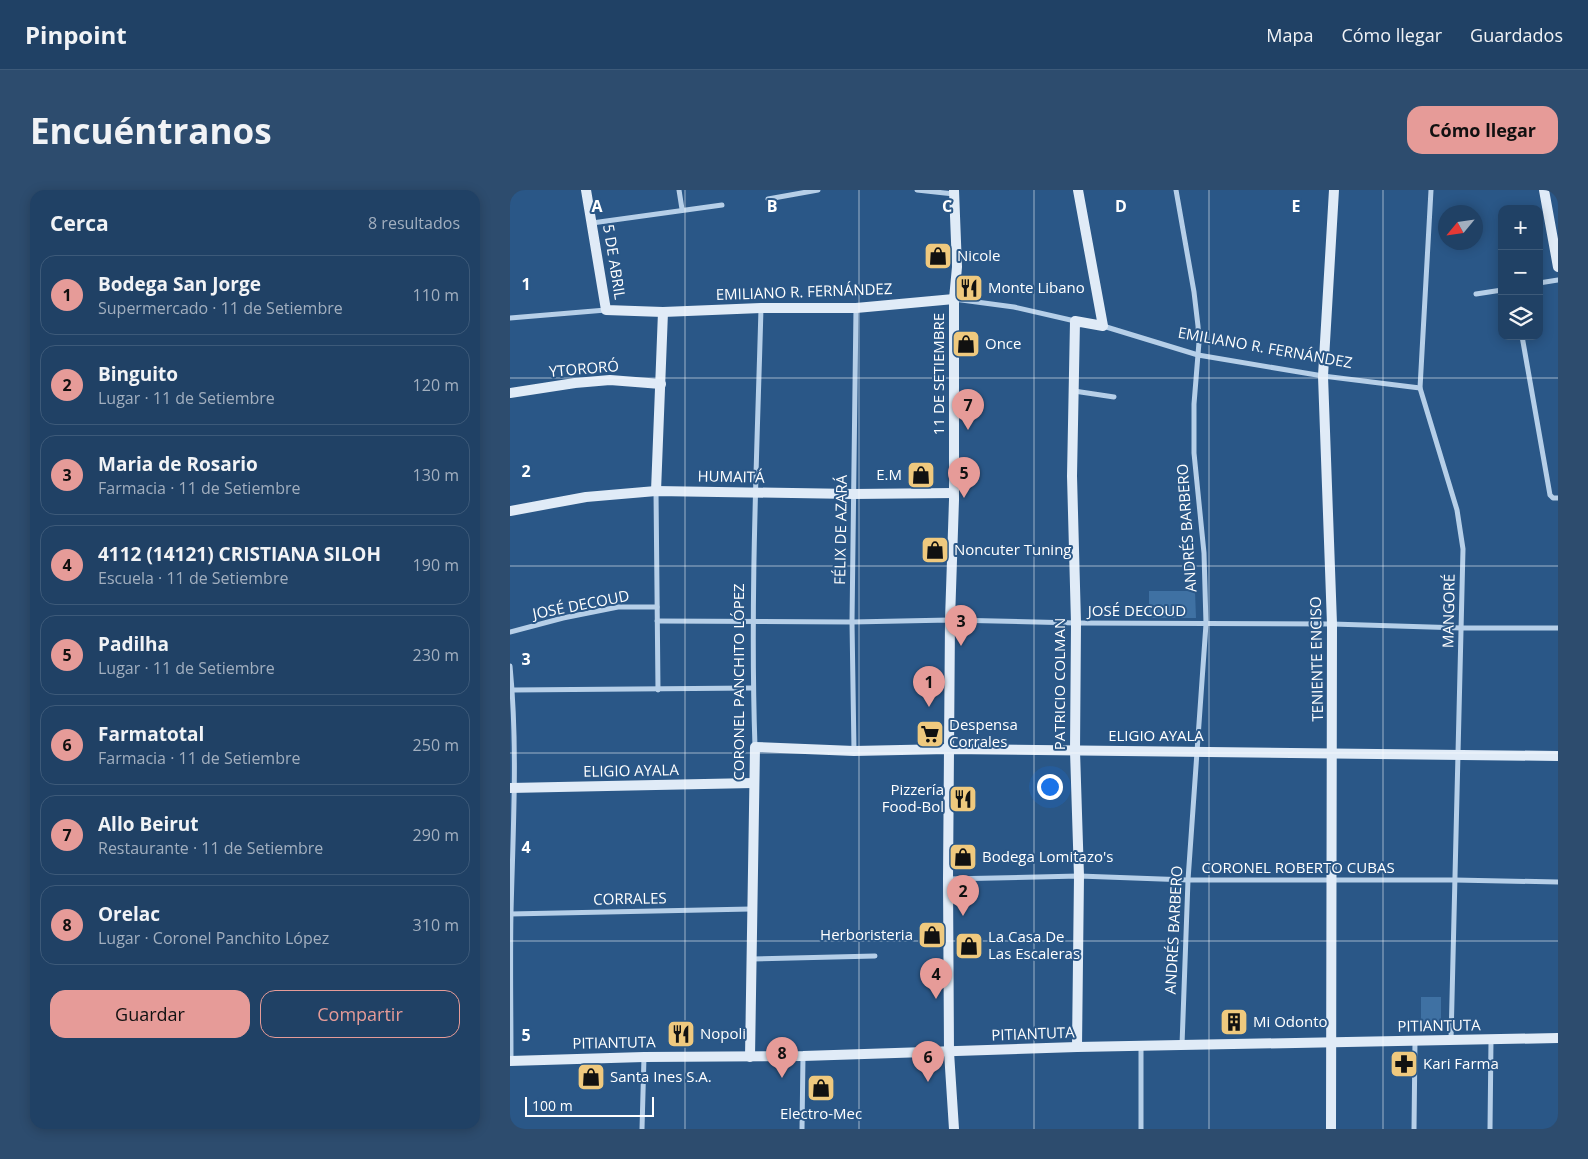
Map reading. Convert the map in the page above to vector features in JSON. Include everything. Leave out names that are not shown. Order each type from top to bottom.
[{"type":"street","name":"5 DE ABRIL","points":[[586,190],[606,310]]},
{"type":"street","points":[[679,190],[682,209]]},
{"type":"street","points":[[768,198],[818,190]]},
{"type":"street","points":[[917,190],[954,192]]},
{"type":"street","points":[[1078,190],[1103,326]]},
{"type":"street","name":"ANDRÉS BARBERO","points":[[1176,190],[1198,326],[1194,404],[1194,453],[1204,553],[1206,624],[1188,880],[1182,1045]]},
{"type":"street","name":"TENIENTE ENCISO","points":[[1331,1129],[1332,624],[1323,376],[1334,190]]},
{"type":"street","name":"MANGORÉ","points":[[1431,190],[1420,388],[1448,478],[1461,529],[1463,549],[1451,1040]]},
{"type":"street","points":[[1544,190],[1558,267]]},
{"type":"street","name":"11 DE SETIEMBRE","points":[[954,192],[957,267],[954,299],[953,494],[948,748],[949,1052],[954,1129]]},
{"type":"street","points":[[592,223],[682,209],[722,205]]},
{"type":"street","points":[[1543,283],[1558,280]]},
{"type":"street","points":[[1476,294],[1498,291]]},
{"type":"street","name":"EMILIANO R. FERNÁNDEZ","points":[[510,318],[606,310],[664,312],[761,308],[856,308],[954,299],[1014,307],[1103,326],[1198,354],[1323,376],[1420,388]]},
{"type":"street","name":"CORONEL PANCHITO LÓPEZ","points":[[750,1057],[753,688],[761,308]]},
{"type":"street","name":"FÉLIX DE AZARÁ","points":[[854,751],[852,622],[856,308]]},
{"type":"street","points":[[658,690],[656,491],[664,312]]},
{"type":"street","name":"PATRICIO COLMAN","points":[[1075,321],[1072,476],[1076,623],[1075,751],[1079,876],[1077,1047]]},
{"type":"street","points":[[1523,340],[1550,495],[1553,498],[1558,498]]},
{"type":"street","name":"YTORORÓ","points":[[510,393],[574,383],[610,380],[661,384]]},
{"type":"street","points":[[1073,391],[1114,397]]},
{"type":"street","name":"HUMAITÁ","points":[[510,511],[586,497],[656,491],[953,494]]},
{"type":"street","name":"JOSÉ DECOUD","points":[[510,632],[563,618],[618,607],[657,607]]},
{"type":"street","name":"JOSÉ DECOUD","points":[[657,621],[852,622],[950,620],[1558,628]]},
{"type":"street","points":[[510,666],[513,788],[510,914],[510,1061]]},
{"type":"street","points":[[512,690],[753,688]]},
{"type":"street","name":"ELIGIO AYALA","points":[[754,747],[854,751],[948,748],[1558,756]]},
{"type":"street","name":"ELIGIO AYALA","points":[[513,788],[753,783]]},
{"type":"street","name":"CORONEL ROBERTO CUBAS","points":[[948,879],[1079,876],[1188,880],[1558,882]]},
{"type":"street","name":"CORRALES","points":[[510,914],[751,909]]},
{"type":"street","points":[[751,959],[875,956]]},
{"type":"street","name":"PITIANTUTA","points":[[510,1061],[644,1057],[803,1056],[1077,1047],[1332,1044],[1558,1038]]},
{"type":"street","points":[[1490,1129],[1491,1040]]},
{"type":"street","points":[[1414,1129],[1415,1041]]},
{"type":"street","points":[[1141,1046],[1142,1129]]},
{"type":"street","points":[[802,1129],[803,1056]]},
{"type":"street","points":[[642,1129],[644,1057]]},
{"type":"shaded area","points":[[1149,591],[1195,591],[1196,618],[1149,618]]},
{"type":"shaded area","points":[[1421,997],[1441,997],[1441,1029],[1421,1029]]},
{"type":"place","name":"Nicole","points":[[938,256]]},
{"type":"place","name":"Monte Libano","points":[[969,288]]},
{"type":"place","name":"Once","points":[[966,344]]},
{"type":"place","name":"Allo Beirut","points":[[968,430]]},
{"type":"place","name":"E.M","points":[[921,475]]},
{"type":"place","name":"Padilha","points":[[964,498]]},
{"type":"place","name":"Noncuter Tuning","points":[[935,550]]},
{"type":"place","name":"Maria de Rosario","points":[[961,646]]},
{"type":"place","name":"Bodega San Jorge","points":[[929,707]]},
{"type":"place","name":"Despensa Corrales","points":[[930,734]]},
{"type":"place","name":"Pizzería Food-Bol","points":[[963,799]]},
{"type":"place","name":"Bodega Lomitazo's","points":[[963,857]]},
{"type":"place","name":"Binguito","points":[[963,916]]},
{"type":"place","name":"Herboristeria","points":[[932,935]]},
{"type":"place","name":"La Casa De Las Escaleras","points":[[969,946]]},
{"type":"place","name":"4112 (14121) CRISTIANA SILOH","points":[[936,999]]},
{"type":"place","name":"Mi Odonto","points":[[1234,1022]]},
{"type":"place","name":"Nopoli","points":[[681,1034]]},
{"type":"place","name":"Kari Farma","points":[[1404,1064]]},
{"type":"place","name":"Santa Ines S.A.","points":[[591,1077]]},
{"type":"place","name":"Orelac","points":[[782,1078]]},
{"type":"place","name":"Farmatotal","points":[[928,1082]]},
{"type":"place","name":"Electro-Mec","points":[[821,1088]]}]
